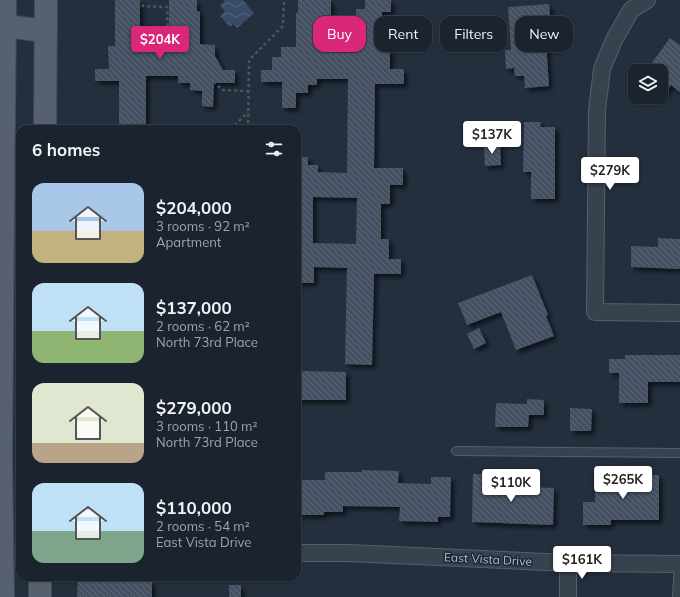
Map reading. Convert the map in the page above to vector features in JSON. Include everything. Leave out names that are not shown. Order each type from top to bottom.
[{"type":"main road","points":[[3,597],[7,556],[1,456],[5,0]]},
{"type":"main road","points":[[45,125],[46,0]]},
{"type":"main road","points":[[5,26],[46,31]]},
{"type":"main road","points":[[40,581],[40,597]]},
{"type":"street","points":[[647,0],[626,5],[602,69],[597,110],[595,312],[680,313]]},
{"type":"street","name":"East Vista Drive","points":[[301,553],[349,552],[568,563],[679,564]]},
{"type":"street","points":[[568,563],[568,597]]},
{"type":"lane","points":[[456,451],[680,453]]},
{"type":"lane","points":[[677,597],[679,564]]},
{"type":"path","points":[[138,0],[143,6],[167,7],[168,47],[182,48],[222,90],[248,91]]},
{"type":"path","points":[[248,125],[249,60],[283,26],[284,0]]},
{"type":"path","points":[[235,125],[248,112]]},
{"type":"water","points":[[224,0],[243,0],[254,13],[237,28],[233,24],[230,27],[220,16],[225,11],[220,5],[225,1]]},
{"type":"building","points":[[115,0],[140,0],[140,49],[169,49],[169,0],[197,0],[197,11],[200,12],[200,44],[215,45],[215,56],[223,70],[235,70],[235,83],[214,83],[213,107],[202,106],[202,91],[190,90],[190,83],[178,83],[178,76],[146,76],[146,125],[119,125],[119,81],[95,81],[95,69],[109,69],[108,46],[115,46]]},
{"type":"building","points":[[298,0],[331,0],[331,16],[313,16],[313,52],[366,52],[366,16],[356,16],[356,9],[365,9],[365,0],[391,0],[391,12],[382,12],[382,16],[374,16],[374,52],[390,52],[390,69],[404,69],[404,84],[375,84],[374,168],[403,168],[403,185],[390,185],[390,204],[381,204],[381,239],[389,239],[389,259],[401,259],[401,274],[374,274],[372,365],[345,364],[347,268],[314,267],[314,283],[301,283],[301,157],[308,157],[308,165],[318,165],[318,172],[347,173],[348,79],[317,79],[317,85],[308,85],[308,93],[296,93],[296,108],[282,108],[282,82],[261,82],[261,70],[272,70],[272,57],[281,57],[281,47],[296,47],[296,13],[298,13]],"holes":[[[313,197],[357,198],[356,244],[313,243]]]},
{"type":"building","points":[[549,4],[550,16],[515,16],[515,52],[547,52],[549,86],[525,88],[524,76],[515,76],[514,68],[506,69],[505,52],[507,52],[507,50],[511,50],[508,7]]},
{"type":"building","points":[[670,38],[680,45],[680,92],[671,85],[668,89],[668,64],[651,64]]},
{"type":"building","points":[[524,122],[541,122],[540,127],[555,127],[555,199],[531,199],[531,172],[523,172]]},
{"type":"building","points":[[500,144],[501,165],[485,166],[484,145]]},
{"type":"building","points":[[658,238],[680,239],[680,269],[631,267],[631,246],[658,247]]},
{"type":"building","points":[[532,275],[548,315],[546,316],[554,336],[516,350],[501,312],[467,325],[458,303]]},
{"type":"building","points":[[479,328],[486,343],[474,349],[467,334]]},
{"type":"building","points":[[625,355],[680,355],[680,382],[648,382],[648,403],[619,403],[619,373],[609,373],[609,359],[625,359]]},
{"type":"building","points":[[301,371],[346,372],[346,400],[301,400]]},
{"type":"building","points":[[527,399],[544,400],[544,415],[529,415],[528,427],[495,427],[496,403],[527,404]]},
{"type":"building","points":[[570,408],[592,409],[591,431],[570,431]]},
{"type":"building","points":[[362,470],[399,471],[398,483],[431,484],[431,477],[451,477],[450,517],[438,517],[438,522],[399,521],[400,507],[343,506],[343,512],[324,512],[324,515],[301,515],[301,480],[325,480],[325,472],[362,472]]},
{"type":"building","points":[[473,474],[499,475],[499,486],[554,488],[553,525],[472,522]]},
{"type":"building","points":[[659,475],[659,520],[611,520],[611,525],[583,525],[583,502],[595,502],[595,476]]},
{"type":"building","points":[[78,581],[152,581],[152,597],[77,597]]},
{"type":"building","points":[[229,585],[241,585],[241,597],[229,597]]}]
